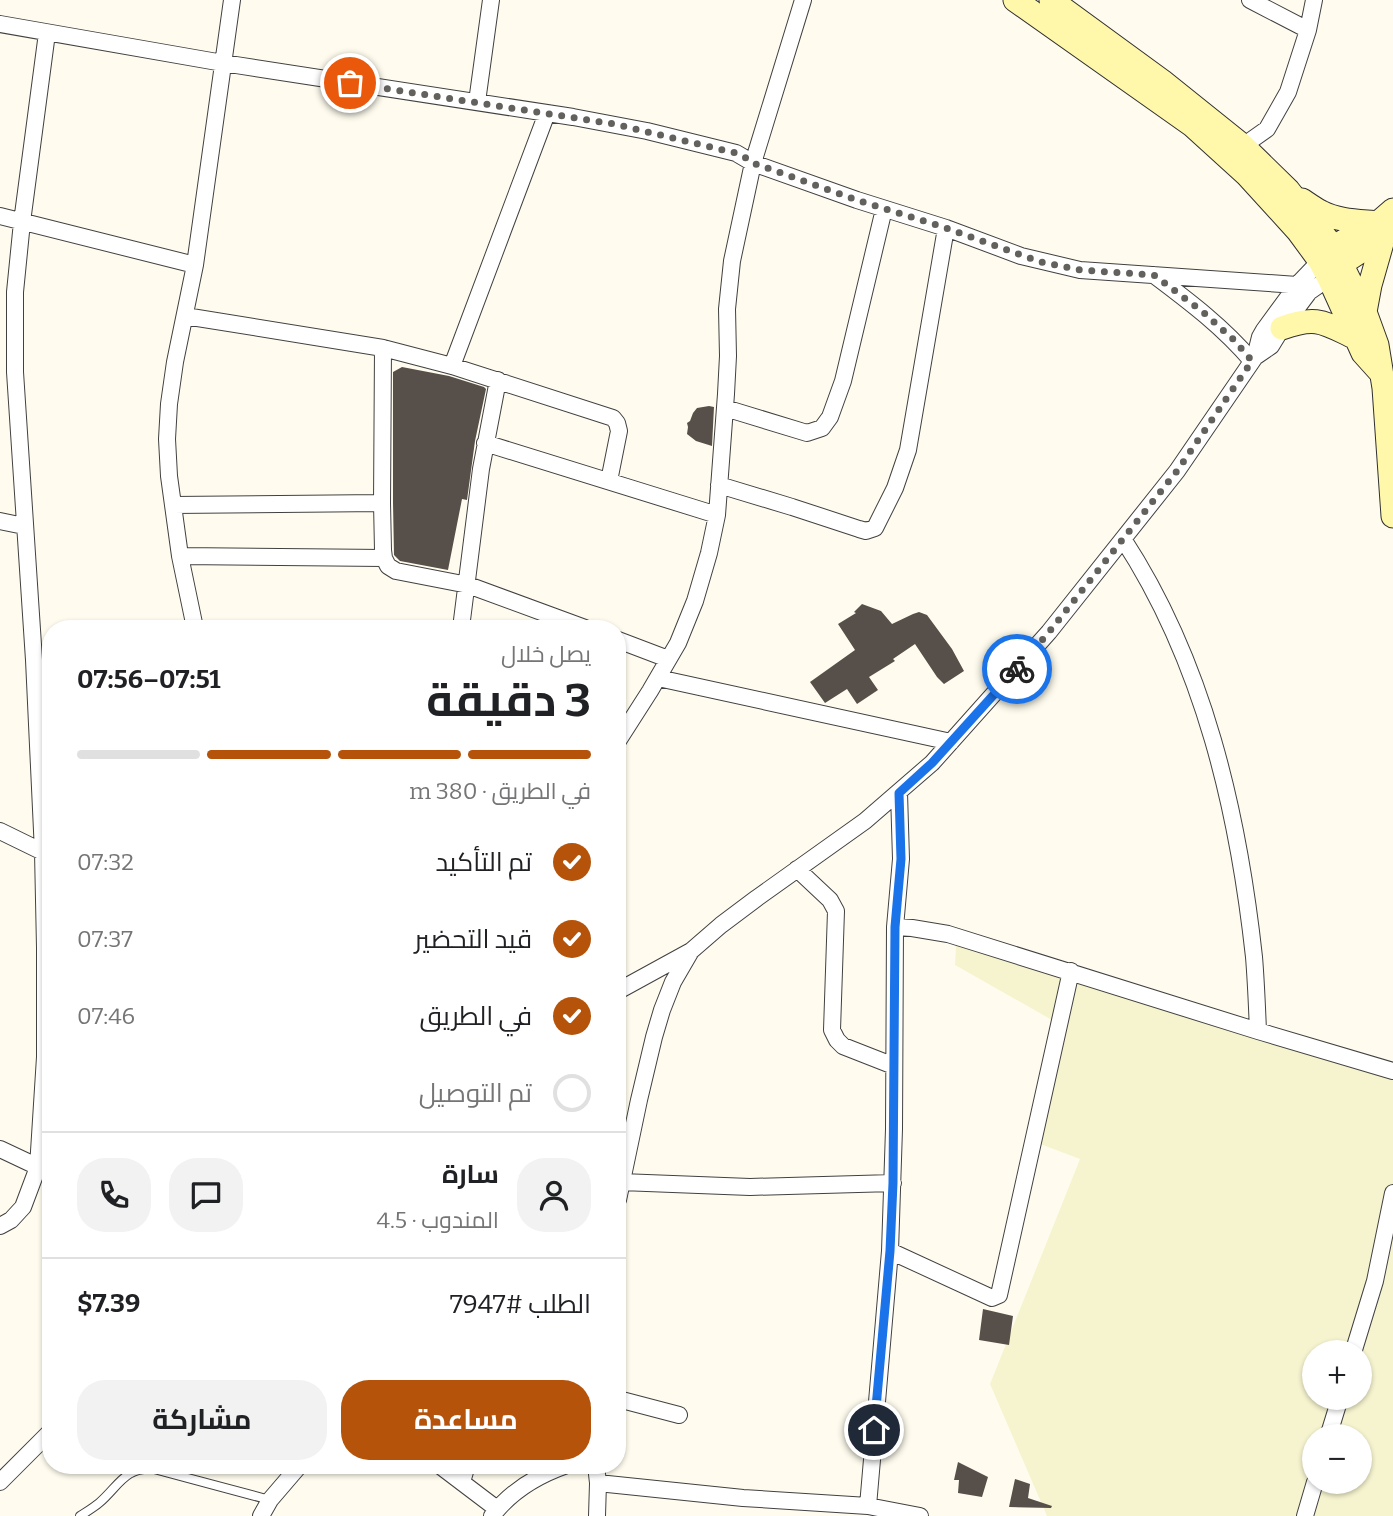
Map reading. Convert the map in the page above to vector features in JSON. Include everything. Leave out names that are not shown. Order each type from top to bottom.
[{"type":"main road","points":[[1016,0],[1322,213],[1347,220],[1387,225]]},
{"type":"main road","points":[[1058,2],[1162,81],[1237,153],[1298,232],[1331,262],[1356,338],[1363,353],[1386,384]]},
{"type":"main road","points":[[1289,190],[1331,262],[1365,312],[1377,345],[1386,384],[1393,516]]},
{"type":"main road","points":[[1331,262],[1387,225]]},
{"type":"main road","points":[[1365,312],[1387,225]]},
{"type":"main road","points":[[1282,328],[1312,320],[1324,322],[1356,338]]},
{"type":"street","points":[[193,620],[180,555],[169,476],[168,416],[175,362],[195,265],[232,0]]},
{"type":"street","points":[[477,102],[491,0]]},
{"type":"street","points":[[626,728],[678,643],[695,601],[709,553],[717,515],[725,408],[728,285],[732,261],[753,163],[803,0]]},
{"type":"street","points":[[1250,0],[1308,30]]},
{"type":"street","points":[[1237,153],[1267,129],[1288,92],[1308,30],[1314,0]]},
{"type":"street","points":[[0,24],[647,131],[736,153],[753,163],[884,209],[1061,267],[1297,285]]},
{"type":"street","points":[[42,654],[24,526],[8,290],[22,222],[47,33]]},
{"type":"street","points":[[452,366],[547,113]]},
{"type":"street","points":[[725,408],[807,433],[822,428],[830,417],[843,381],[884,209]]},
{"type":"street","points":[[0,216],[195,265]]},
{"type":"street","points":[[719,485],[866,531],[875,528],[895,488],[908,450],[946,228]]},
{"type":"street","points":[[1254,359],[1260,337],[1297,285],[1331,262]]},
{"type":"street","points":[[626,987],[691,951],[729,919],[865,821],[932,763],[1049,632],[1124,539],[1177,471],[1254,359],[1271,346],[1331,262]]},
{"type":"street","points":[[1154,275],[1203,312],[1254,359]]},
{"type":"street","points":[[185,316],[383,348],[452,366],[613,418],[619,431],[609,481]]},
{"type":"street","points":[[383,348],[382,503],[384,558],[388,565],[396,571],[468,585],[563,620]]},
{"type":"street","points":[[462,620],[485,443],[498,380]]},
{"type":"street","points":[[485,443],[717,515]]},
{"type":"street","points":[[173,505],[382,503]]},
{"type":"street","points":[[0,521],[24,526]]},
{"type":"street","points":[[1124,539],[1162,604],[1208,721],[1231,810],[1245,887],[1254,960],[1258,1031]]},
{"type":"street","points":[[180,555],[384,558]]},
{"type":"street","points":[[626,643],[668,659]]},
{"type":"street","points":[[658,678],[951,741]]},
{"type":"street","points":[[868,1506],[890,1251],[893,1183],[895,927],[901,859],[899,793]]},
{"type":"street","points":[[0,831],[42,852]]},
{"type":"street","points":[[797,869],[830,900],[836,912],[832,1030],[843,1046],[894,1066]]},
{"type":"street","points":[[895,927],[948,934],[1393,1071]]},
{"type":"street","points":[[626,1151],[662,1010],[673,982],[691,951]]},
{"type":"street","points":[[890,1251],[992,1298],[999,1294],[1071,971]]},
{"type":"street","points":[[0,1149],[42,1169]]},
{"type":"street","points":[[626,1172],[750,1187],[893,1183]]},
{"type":"street","points":[[0,1226],[11,1220],[23,1207],[42,1174]]},
{"type":"street","points":[[1357,1340],[1374,1281],[1393,1193]]},
{"type":"street","points":[[626,1401],[679,1415]]},
{"type":"street","points":[[0,1482],[42,1440]]},
{"type":"street","points":[[261,1516],[270,1500],[292,1474]]},
{"type":"street","points":[[451,1474],[494,1513],[524,1485],[545,1474]]},
{"type":"street","points":[[462,1482],[464,1474]]},
{"type":"street","points":[[597,1474],[597,1516]]},
{"type":"street","points":[[598,1483],[868,1506],[920,1516]]},
{"type":"street","points":[[1305,1516],[1311,1494]]},
{"type":"lane","points":[[80,1516],[98,1504],[129,1474]]},
{"type":"lane","points":[[173,1474],[270,1500]]},
{"type":"shaded area","points":[[957,929],[1393,1065],[1393,1516],[1047,1516],[990,1384],[1080,1159],[1035,1142],[1059,1024],[955,965]]},
{"type":"building","points":[[402,367],[449,376],[486,389],[467,500],[462,499],[448,570],[400,561],[394,555],[393,372]]},
{"type":"building","points":[[714,407],[712,446],[696,441],[687,434],[687,423],[693,413],[697,408]]},
{"type":"building","points":[[862,604],[881,611],[892,624],[919,612],[927,615],[952,649],[964,671],[944,684],[915,644],[893,659],[895,661],[869,677],[878,690],[857,704],[847,689],[825,703],[810,682],[855,650],[838,624],[856,613],[854,612]]},
{"type":"building","points":[[983,1309],[1013,1316],[1009,1345],[979,1340]]},
{"type":"building","points":[[958,1462],[988,1477],[982,1497],[958,1493],[959,1480],[954,1480]]},
{"type":"building","points":[[1015,1479],[1030,1484],[1028,1498],[1052,1506],[1051,1508],[1009,1507]]},
{"type":"way so far","points":[[350,83],[614,124],[736,153],[753,163],[1041,262],[1080,270],[1154,275],[1203,312],[1234,340],[1252,361],[1177,471],[1017,669]]},
{"type":"route","points":[[874,1430],[890,1251],[893,1183],[895,927],[901,859],[899,793],[932,763],[1017,669]]}]
